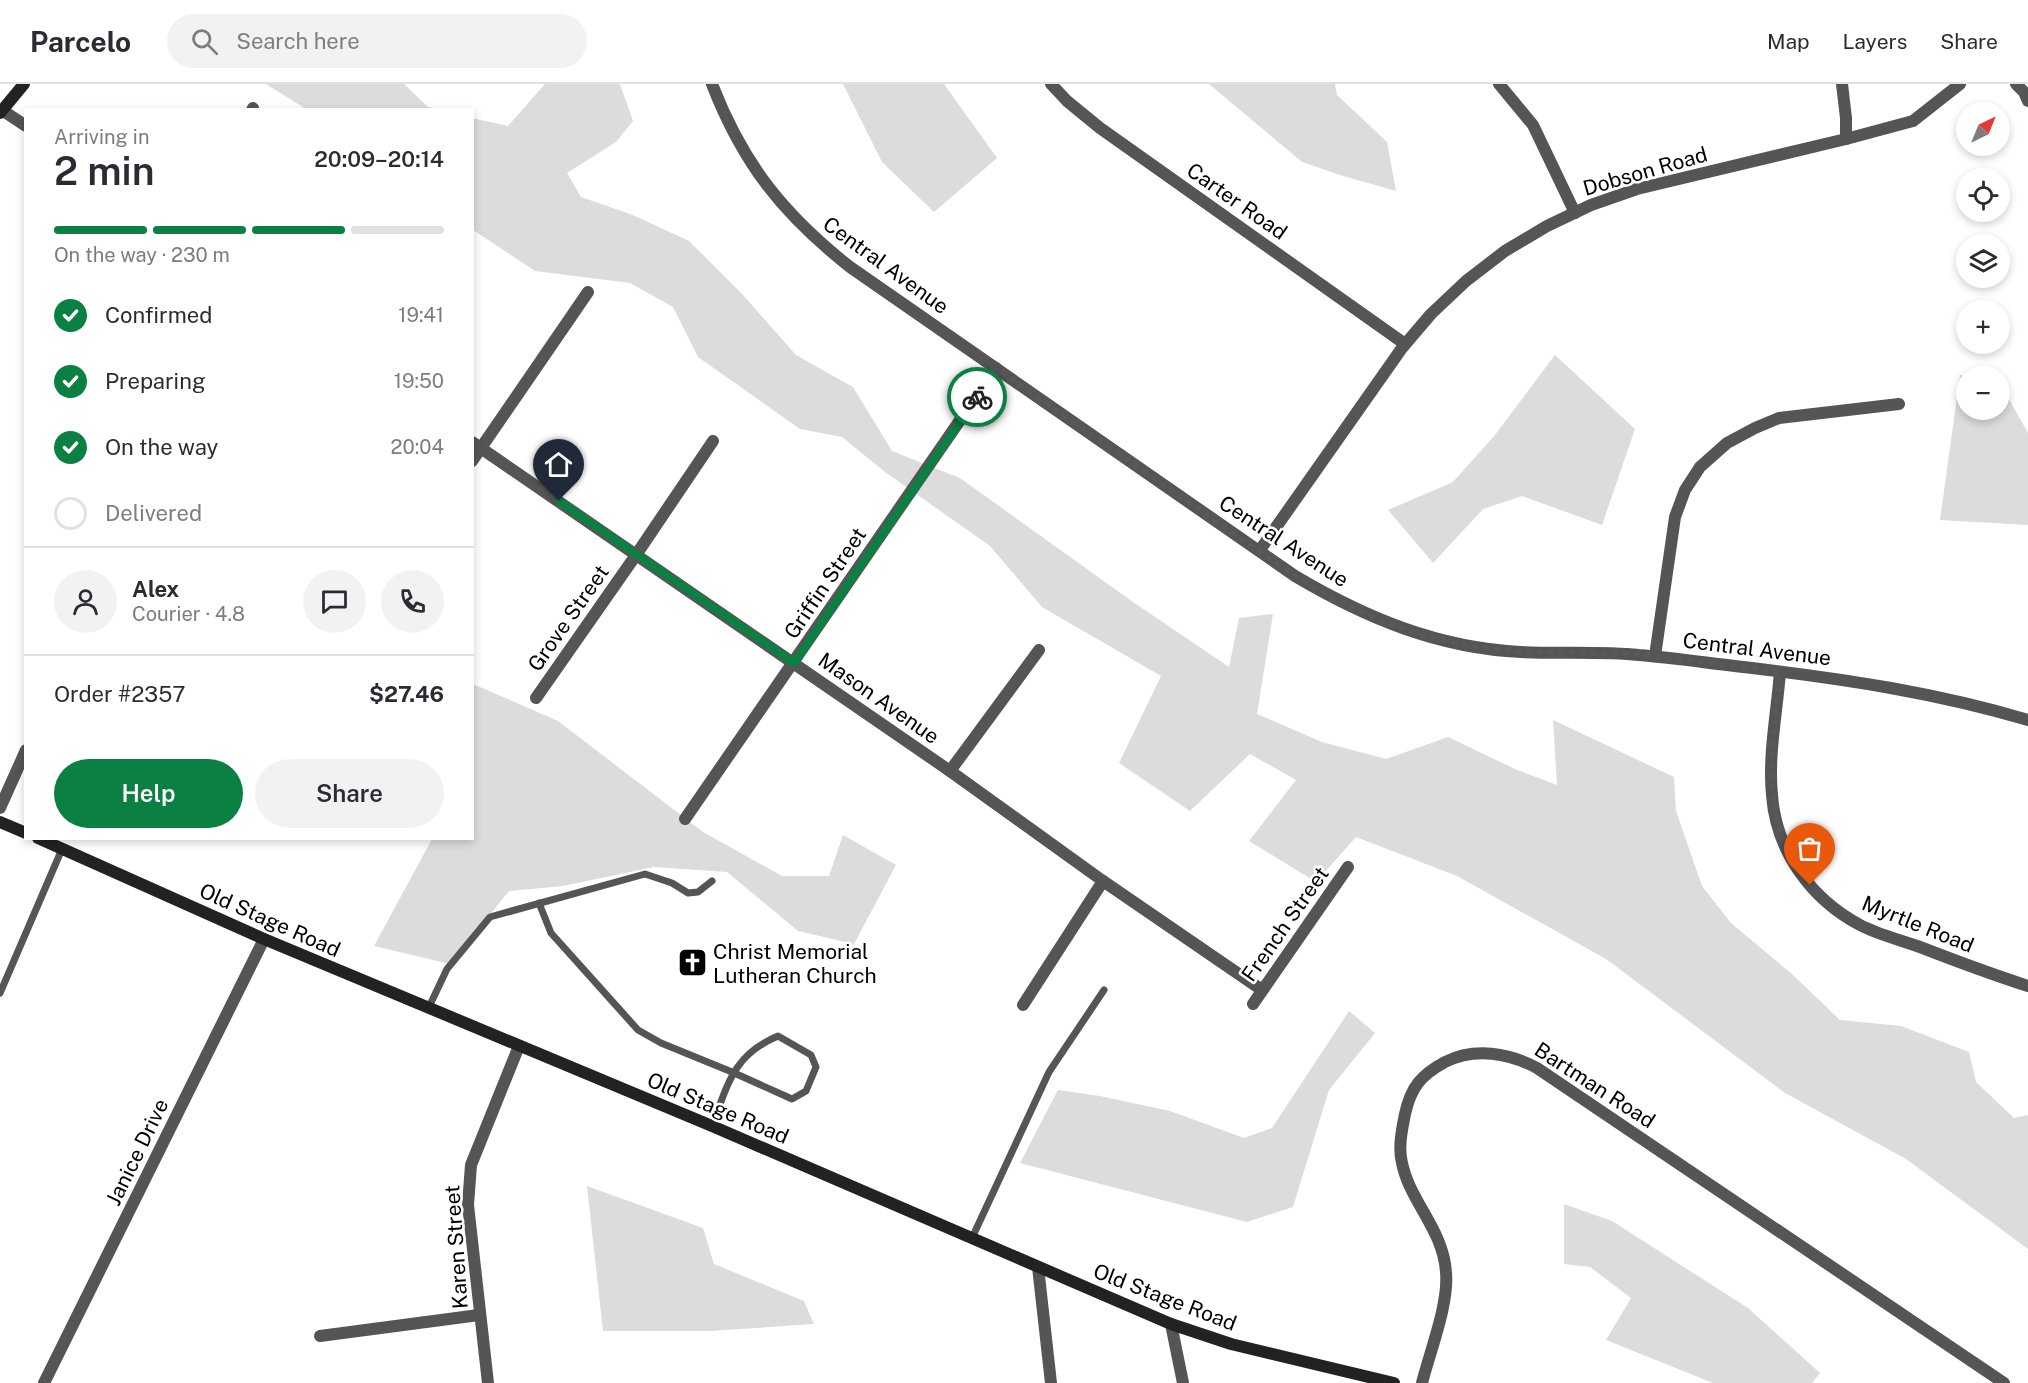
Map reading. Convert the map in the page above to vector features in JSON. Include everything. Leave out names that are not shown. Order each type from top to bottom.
[{"type":"street","points":[[24,84],[1,111],[24,125]]},
{"type":"street","name":"Central Avenue","points":[[712,84],[727,121],[767,187],[820,243],[850,267],[1295,576],[1336,600],[1380,621],[1425,636],[1472,646],[1519,652],[1638,654],[1856,681],[1936,695],[2028,720]]},
{"type":"street","name":"Carter Road","points":[[1051,84],[1067,101],[1100,128],[1405,344]]},
{"type":"street","points":[[1499,84],[1533,125],[1575,213]]},
{"type":"street","points":[[1842,84],[1846,139]]},
{"type":"street","name":"Dobson Road","points":[[1260,550],[1405,344],[1431,314],[1466,281],[1505,251],[1547,226],[1637,189],[1913,121],[1960,84]]},
{"type":"street","points":[[2016,84],[2024,92],[2028,101]]},
{"type":"street","points":[[477,445],[588,292]]},
{"type":"street","name":"Griffin Street","points":[[685,819],[996,368]]},
{"type":"street","points":[[1655,657],[1675,517],[1685,490],[1700,467],[1727,443],[1779,418],[1899,404]]},
{"type":"street","name":"Grove Street","points":[[536,698],[712,441]]},
{"type":"street","name":"Mason Avenue","points":[[477,445],[950,771],[1103,881],[1262,990]]},
{"type":"street","points":[[950,771],[1039,650]]},
{"type":"street","name":"Myrtle Road","points":[[1780,672],[1772,767],[1774,810],[1783,842],[1795,865],[1810,885],[1834,909],[1863,926],[2028,986]]},
{"type":"street","points":[[0,808],[24,754]]},
{"type":"street","points":[[0,822],[24,832]]},
{"type":"street","name":"Old Stage Road","points":[[42,840],[264,939],[712,1126],[1171,1324],[1231,1344],[1388,1382]]},
{"type":"street","name":"French Street","points":[[1253,1004],[1348,867]]},
{"type":"street","points":[[1023,1005],[1103,881]]},
{"type":"street","name":"Janice Drive","points":[[44,1383],[264,939]]},
{"type":"street","name":"Karen Street","points":[[488,1383],[468,1205],[471,1166],[519,1046]]},
{"type":"street","name":"Bartman Road","points":[[1422,1383],[1447,1282],[1442,1248],[1432,1223],[1409,1183],[1401,1162],[1404,1119],[1414,1086],[1431,1070],[1458,1058],[1487,1053],[1507,1055],[1537,1068],[2004,1383]]},
{"type":"street","points":[[1038,1267],[1051,1383]]},
{"type":"street","points":[[320,1336],[479,1315]]},
{"type":"street","points":[[1171,1324],[1183,1383]]},
{"type":"lane","points":[[0,993],[62,849]]},
{"type":"lane","points":[[428,1009],[447,969],[490,916],[645,874],[672,883],[688,893],[698,892],[712,881]]},
{"type":"lane","points":[[539,903],[550,933],[639,1030],[661,1043],[732,1072],[792,1100],[806,1091],[816,1067],[811,1055],[778,1036],[760,1044],[732,1072],[712,1126]]},
{"type":"lane","points":[[972,1238],[1049,1072],[1104,990]]},
{"type":"shaded area","points":[[266,84],[404,84],[428,107],[432,108],[304,108]]},
{"type":"shaded area","points":[[545,84],[620,84],[633,121],[616,142],[567,173],[581,197],[633,215],[689,241],[743,295],[796,355],[853,387],[892,451],[960,478],[1133,602],[1229,667],[1239,618],[1273,614],[1257,714],[1322,742],[1386,759],[1448,737],[1515,769],[1557,785],[1553,720],[1674,777],[1676,811],[1702,886],[1731,923],[1792,974],[1840,1020],[1901,1026],[1969,1052],[1976,1082],[2014,1118],[2028,1115],[2028,1249],[1906,1159],[1785,1093],[1606,959],[1457,876],[1356,837],[1316,882],[1249,841],[1296,780],[1250,754],[1190,811],[1119,763],[1161,676],[1042,607],[990,546],[885,472],[842,437],[800,429],[698,357],[673,307],[630,283],[535,271],[474,231],[474,118],[508,126]]},
{"type":"shaded area","points":[[843,84],[944,84],[997,158],[934,212],[882,162]]},
{"type":"shaded area","points":[[1209,84],[1335,84],[1337,95],[1387,142],[1396,191],[1302,162]]},
{"type":"shaded area","points":[[1555,355],[1635,429],[1602,525],[1522,496],[1483,509],[1433,563],[1388,510],[1453,482],[1495,435]]},
{"type":"shaded area","points":[[2010,401],[2028,433],[2028,525],[1940,520],[1956,404],[1956,420],[2010,420]]},
{"type":"shaded area","points":[[474,684],[558,721],[703,832],[782,876],[829,876],[843,835],[896,865],[854,944],[798,931],[727,872],[654,867],[563,886],[509,891],[450,964],[374,946],[431,840],[474,840]]},
{"type":"shaded area","points":[[1349,1011],[1375,1033],[1329,1090],[1293,1207],[1247,1222],[1020,1163],[1058,1090],[1100,1096],[1170,1111],[1244,1138],[1272,1128]]},
{"type":"shaded area","points":[[587,1186],[703,1228],[714,1264],[804,1301],[814,1324],[711,1331],[603,1331]]},
{"type":"shaded area","points":[[1564,1204],[1612,1221],[1748,1308],[1820,1373],[1812,1383],[1713,1383],[1606,1340],[1631,1298],[1590,1267],[1564,1264]]},
{"type":"way so far","points":[[977,397],[996,368],[1295,576],[1336,600],[1380,621],[1425,636],[1472,646],[1519,652],[1638,654],[1780,672],[1772,767],[1774,810],[1783,842],[1810,885]]},
{"type":"place","name":"Christ Memorial Lutheran Church","points":[[692,963]]},
{"type":"route","points":[[559,501],[794,663],[977,397]]}]
